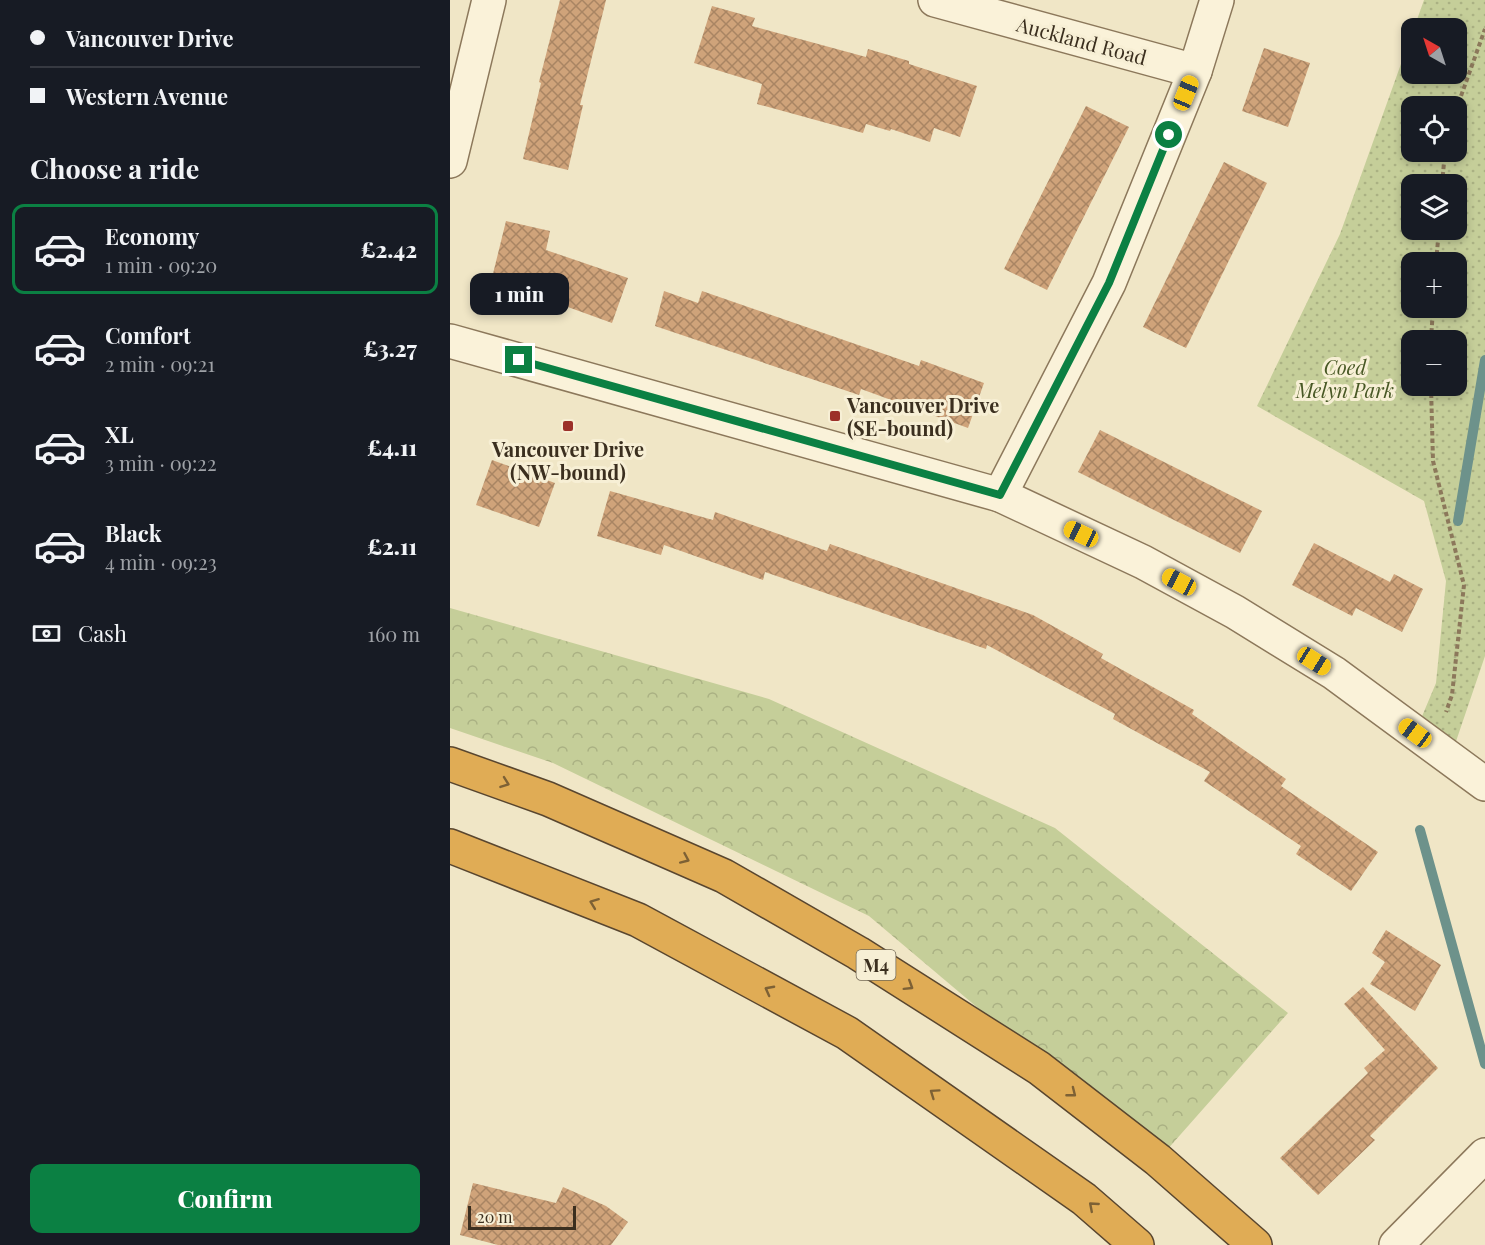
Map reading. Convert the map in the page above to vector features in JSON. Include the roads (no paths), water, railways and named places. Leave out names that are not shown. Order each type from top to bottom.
[{"type":"highway","name":"M4","points":[[450,764],[548,799],[724,876],[858,953],[1039,1068],[1158,1160],[1255,1245]]},
{"type":"highway","points":[[450,846],[638,920],[847,1032],[1084,1199],[1137,1245]]},
{"type":"street","points":[[450,160],[489,0]]},
{"type":"street","name":"Auckland Road","points":[[935,0],[1195,71]]},
{"type":"street","points":[[1000,495],[1109,283],[1195,71],[1217,0]]},
{"type":"street","points":[[450,340],[1000,495],[1143,562],[1235,612],[1334,673],[1485,784]]},
{"type":"street","points":[[1396,1245],[1485,1155]]},
{"type":"waterway","points":[[1458,521],[1485,360]]},
{"type":"waterway","points":[[1420,830],[1485,1064]]},
{"type":"place","name":"Vancouver Drive (SE-bound)","points":[[835,416]]},
{"type":"place","name":"Vancouver Drive (NW-bound)","points":[[568,426]]},
{"type":"park label","name":"Coed Melyn Park","points":[[1345,378]]}]
